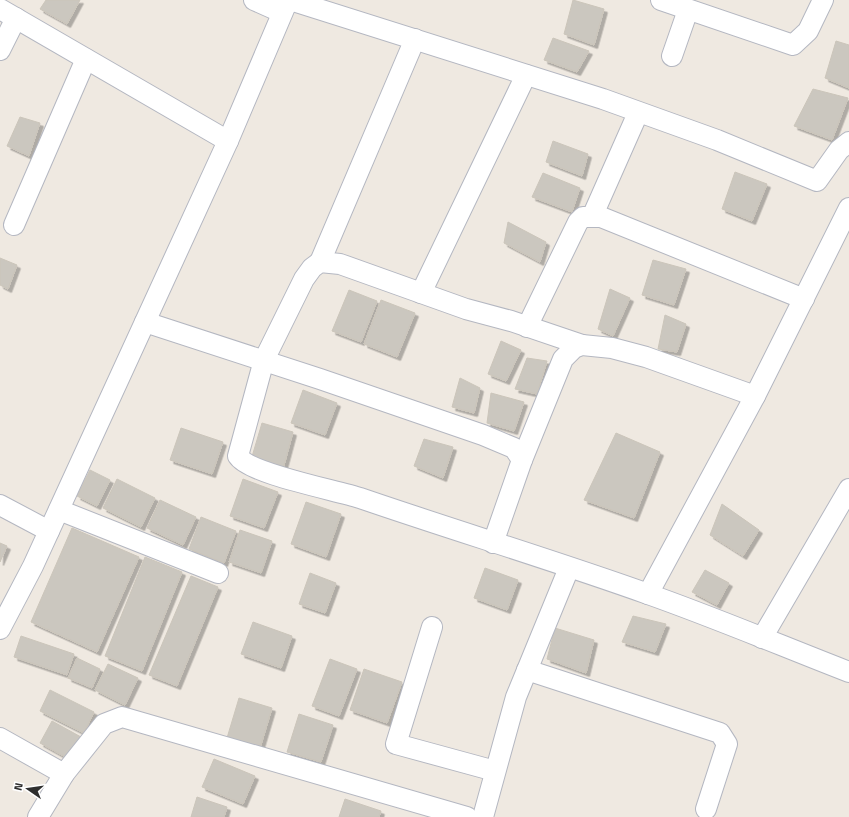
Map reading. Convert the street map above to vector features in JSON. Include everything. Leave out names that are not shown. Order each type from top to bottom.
[{"type":"street","points":[[254,0],[286,4],[415,39],[603,99],[710,138],[817,180],[839,150],[849,142]]},
{"type":"street","points":[[661,0],[793,45],[808,31],[823,0]]},
{"type":"street","points":[[0,629],[49,532],[228,140],[286,4]]},
{"type":"street","points":[[672,56],[688,10]]},
{"type":"street","points":[[0,50],[8,14],[228,140]]},
{"type":"street","points":[[415,39],[320,262],[312,268],[304,279],[264,360],[238,456],[241,462],[295,481],[358,498],[648,594],[849,672]]},
{"type":"street","points":[[14,225],[86,59]]},
{"type":"street","points":[[421,293],[526,75]]},
{"type":"street","points":[[592,217],[638,113]]},
{"type":"street","points":[[648,594],[755,396],[849,208]]},
{"type":"street","points":[[527,327],[578,222],[583,217],[601,217],[804,299]]},
{"type":"street","points":[[320,262],[340,264],[466,309],[582,345],[612,348],[646,357],[755,396]]},
{"type":"street","points":[[145,322],[264,360],[483,435],[514,448],[522,460]]},
{"type":"street","points":[[494,543],[522,460],[563,359],[574,348],[582,345]]},
{"type":"street","points":[[762,638],[849,489]]},
{"type":"street","points":[[0,505],[49,532]]},
{"type":"street","points":[[59,510],[218,573]]},
{"type":"street","points":[[483,817],[516,698],[569,568]]},
{"type":"street","points":[[432,627],[396,744],[496,771]]},
{"type":"street","points":[[527,670],[720,732],[726,744],[706,809]]},
{"type":"street","points":[[38,817],[64,774],[104,724],[122,717],[468,817]]},
{"type":"street","points":[[0,738],[64,774]]},
{"type":"building","points":[[46,0],[80,0],[67,24],[40,9]]},
{"type":"building","points":[[573,0],[604,9],[594,45],[564,34]]},
{"type":"building","points":[[553,38],[589,51],[577,72],[544,60]]},
{"type":"building","points":[[836,41],[849,45],[849,88],[825,78]]},
{"type":"building","points":[[813,89],[848,98],[832,140],[794,126]]},
{"type":"building","points":[[20,117],[40,123],[29,156],[7,146]]},
{"type":"building","points":[[553,141],[588,154],[582,176],[546,162]]},
{"type":"building","points":[[735,172],[767,184],[752,221],[722,209]]},
{"type":"building","points":[[543,173],[580,188],[572,212],[532,197]]},
{"type":"building","points":[[508,222],[546,242],[540,262],[504,243]]},
{"type":"building","points":[[0,258],[17,265],[8,289],[0,285]]},
{"type":"building","points":[[653,260],[686,269],[674,305],[642,295]]},
{"type":"building","points":[[610,289],[630,298],[613,336],[598,329]]},
{"type":"building","points":[[349,290],[377,301],[361,342],[332,331]]},
{"type":"building","points":[[381,300],[415,313],[397,357],[364,344]]},
{"type":"building","points":[[665,315],[686,324],[677,352],[658,349]]},
{"type":"building","points":[[501,341],[521,350],[506,381],[488,374]]},
{"type":"building","points":[[527,358],[547,361],[537,394],[515,389]]},
{"type":"building","points":[[460,378],[480,388],[474,413],[452,407]]},
{"type":"building","points":[[303,390],[337,403],[325,435],[291,423]]},
{"type":"building","points":[[491,393],[524,402],[514,431],[487,423]]},
{"type":"building","points":[[262,423],[293,432],[283,469],[251,460]]},
{"type":"building","points":[[181,428],[223,442],[212,474],[170,460]]},
{"type":"building","points":[[616,433],[660,452],[634,518],[584,500]]},
{"type":"building","points":[[424,439],[453,447],[443,478],[414,466]]},
{"type":"building","points":[[90,470],[110,480],[97,506],[77,496]]},
{"type":"building","points":[[117,479],[155,498],[141,527],[103,508]]},
{"type":"building","points":[[243,479],[278,492],[264,528],[230,516]]},
{"type":"building","points":[[160,500],[196,517],[183,545],[147,528]]},
{"type":"building","points":[[306,502],[341,514],[326,557],[291,544]]},
{"type":"building","points":[[722,504],[759,530],[743,556],[710,535]]},
{"type":"building","points":[[201,517],[236,531],[224,563],[189,549]]},
{"type":"building","points":[[72,528],[139,557],[97,652],[31,622]]},
{"type":"building","points":[[240,530],[272,541],[261,573],[229,562]]},
{"type":"building","points":[[0,543],[7,546],[0,562]]},
{"type":"building","points":[[145,557],[182,572],[142,671],[105,656]]},
{"type":"building","points":[[485,568],[518,580],[507,610],[474,598]]},
{"type":"building","points":[[705,570],[729,583],[717,605],[692,592]]},
{"type":"building","points":[[310,573],[336,583],[325,613],[299,604]]},
{"type":"building","points":[[191,576],[218,587],[177,686],[149,675]]},
{"type":"building","points":[[633,616],[666,624],[655,652],[622,642]]},
{"type":"building","points":[[253,622],[292,636],[281,668],[241,654]]},
{"type":"building","points":[[555,628],[594,640],[586,673],[547,659]]},
{"type":"building","points":[[21,636],[74,654],[67,675],[14,657]]},
{"type":"building","points":[[77,658],[100,669],[92,688],[68,678]]},
{"type":"building","points":[[330,659],[357,669],[339,716],[312,706]]},
{"type":"building","points":[[108,664],[138,678],[125,705],[95,690]]},
{"type":"building","points":[[364,669],[402,682],[387,723],[350,710]]},
{"type":"building","points":[[50,690],[94,712],[84,733],[40,711]]},
{"type":"building","points":[[239,698],[272,708],[260,748],[227,738]]},
{"type":"building","points":[[299,714],[333,725],[321,762],[287,752]]},
{"type":"building","points":[[52,721],[81,737],[69,759],[40,743]]},
{"type":"building","points":[[214,759],[255,776],[243,804],[202,787]]},
{"type":"building","points":[[197,797],[227,807],[224,817],[191,817]]},
{"type":"building","points":[[345,799],[381,811],[379,817],[339,817]]}]
